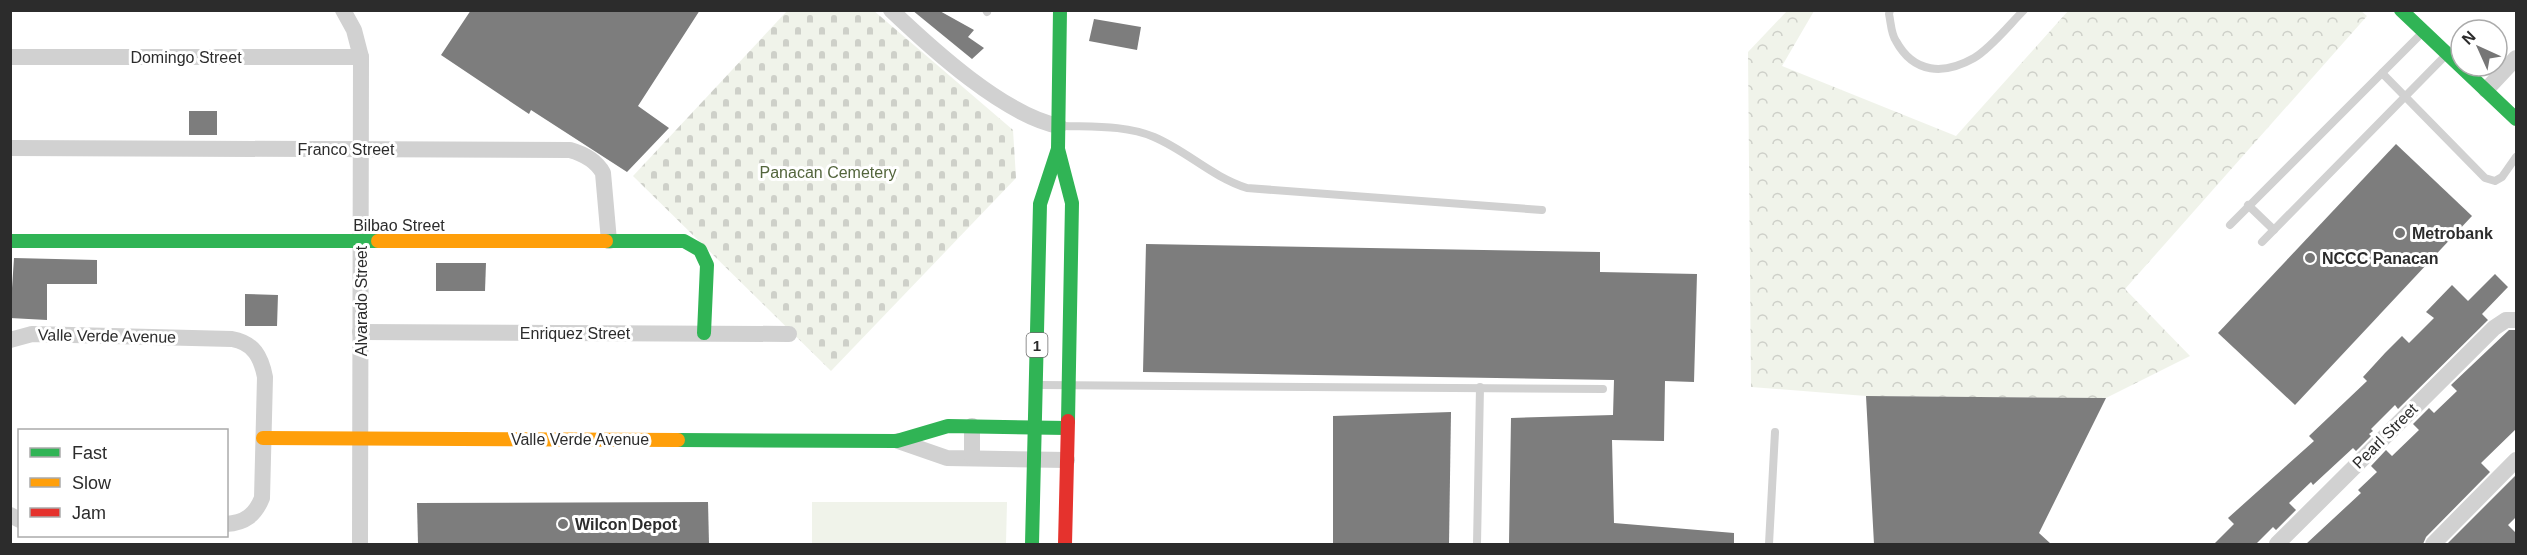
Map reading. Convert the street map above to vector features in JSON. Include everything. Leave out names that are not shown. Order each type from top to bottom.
[{"type":"main road","name":"1","points":[[1032,544],[1040,204],[1058,149],[1060,10]]},
{"type":"main road","points":[[2401,10],[2421,22],[2447,54],[2517,119]]},
{"type":"main road","name":"1","points":[[1058,149],[1072,203],[1065,544]]},
{"type":"main road","name":"Bilbao Street","points":[[10,241],[684,241],[700,250],[707,265],[705,333]]},
{"type":"main road","name":"Valle Verde Avenue","points":[[263,438],[897,441],[948,426],[1067,428]]},
{"type":"street","name":"Alvarado Street","points":[[342,10],[354,30],[361,57],[360,544]]},
{"type":"street","points":[[891,10],[919,37],[1001,100],[1033,119],[1059,126]]},
{"type":"street","name":"Domingo Street","points":[[10,57],[361,57]]},
{"type":"street","points":[[2486,90],[2517,58]]},
{"type":"street","name":"Franco Street","points":[[10,148],[570,150],[594,161],[603,173],[609,241]]},
{"type":"street","name":"Pearl Street","points":[[2277,544],[2494,328],[2506,320],[2517,320]]},
{"type":"street","name":"Enriquez Street","points":[[360,332],[789,334]]},
{"type":"street","name":"Valle Verde Avenue","points":[[10,340],[32,334],[243,341],[258,354],[265,377],[262,498],[247,519],[228,524]]},
{"type":"street","points":[[972,426],[972,458]]},
{"type":"street","name":"Valle Verde Avenue","points":[[897,441],[947,458],[1067,460]]},
{"type":"street","points":[[2433,544],[2517,460]]},
{"type":"lane","points":[[1890,10],[1894,39],[1908,57],[1924,68],[1948,70],[1976,57],[2024,10]]},
{"type":"lane","points":[[2229,225],[2382,73],[2421,22]]},
{"type":"lane","points":[[2262,242],[2447,54]]},
{"type":"lane","points":[[2382,73],[2485,178],[2495,181],[2502,177],[2517,157]]},
{"type":"lane","points":[[1059,126],[1136,131],[1167,144],[1229,182],[1246,188],[1542,210]]},
{"type":"lane","points":[[2248,205],[2274,230]]},
{"type":"lane","points":[[1036,385],[1603,389]]},
{"type":"lane","points":[[1477,544],[1480,387]]},
{"type":"lane","points":[[1769,544],[1775,432]]},
{"type":"green space","name":"Panacan Cemetery","points":[[873,10],[1013,130],[1016,178],[831,371],[633,176],[787,11]]},
{"type":"green space","points":[[2360,10],[2367,16],[2125,289],[2190,356],[2106,398],[1866,396],[1751,387],[1748,52],[1787,11],[1814,11],[1782,66],[1956,136],[2068,11]]},
{"type":"green space","points":[[812,502],[1007,502],[1006,544],[812,544]]},
{"type":"building","points":[[471,10],[700,10],[638,106],[669,128],[627,172],[531,110],[529,114],[441,55]]},
{"type":"building","points":[[912,10],[938,10],[974,30],[968,37],[984,48],[972,59]]},
{"type":"building","points":[[1094,19],[1141,27],[1137,50],[1089,41]]},
{"type":"building","points":[[189,111],[217,111],[217,135],[189,135]]},
{"type":"building","points":[[2396,144],[2472,216],[2295,405],[2218,333]]},
{"type":"building","points":[[1146,244],[1600,252],[1600,272],[1697,274],[1694,382],[1665,381],[1664,441],[1612,440],[1614,523],[1734,533],[1734,544],[1509,544],[1511,418],[1613,415],[1614,380],[1143,372]]},
{"type":"building","points":[[14,258],[97,260],[97,284],[47,284],[47,320],[10,318]]},
{"type":"building","points":[[436,263],[486,263],[485,291],[436,291]]},
{"type":"building","points":[[2495,274],[2508,287],[2482,314],[2488,320],[2398,409],[2395,405],[2371,429],[2373,431],[2369,434],[2371,436],[2356,451],[2353,448],[2313,485],[2311,482],[2289,503],[2296,510],[2276,530],[2273,527],[2256,544],[2214,544],[2234,524],[2228,518],[2314,441],[2309,436],[2367,381],[2363,377],[2385,353],[2402,336],[2409,343],[2434,318],[2426,312],[2452,285],[2468,301]]},
{"type":"building","points":[[245,294],[278,295],[277,326],[245,326]]},
{"type":"building","points":[[2509,330],[2517,330],[2517,428],[2481,463],[2490,472],[2426,537],[2423,544],[2306,544],[2361,493],[2358,490],[2377,472],[2371,466],[2386,450],[2392,456],[2419,430],[2413,424],[2429,408],[2434,413],[2457,391],[2451,385]]},
{"type":"building","points":[[1866,396],[2106,398],[2039,533],[2051,544],[1874,544]]},
{"type":"building","points":[[1451,412],[1449,544],[1333,544],[1333,416]]},
{"type":"building","points":[[2517,474],[2517,516],[2508,525],[2517,534],[2517,544],[2447,544]]},
{"type":"building","name":"Wilcon Depot","points":[[708,502],[709,544],[418,544],[417,503]]},
{"type":"traffic: fast","points":[[1060,10],[1058,149],[1072,203],[1068,421]]},
{"type":"traffic: fast","points":[[2401,10],[2516,119]]},
{"type":"traffic: fast","points":[[1032,544],[1040,204],[1058,149]]},
{"type":"traffic: fast","points":[[10,241],[378,241]]},
{"type":"traffic: fast","points":[[606,241],[684,241],[700,250],[707,265],[704,333]]},
{"type":"traffic: fast","points":[[678,440],[897,441],[948,426],[1067,428]]},
{"type":"traffic: slow","points":[[378,241],[606,241]]},
{"type":"traffic: slow","points":[[263,438],[678,440]]},
{"type":"traffic: jam","points":[[1065,544],[1068,421]]},
{"type":"place","name":"Metrobank","points":[[2400,233]]},
{"type":"place","name":"NCCC Panacan","points":[[2310,258]]},
{"type":"place","name":"Wilcon Depot","points":[[563,524]]}]
